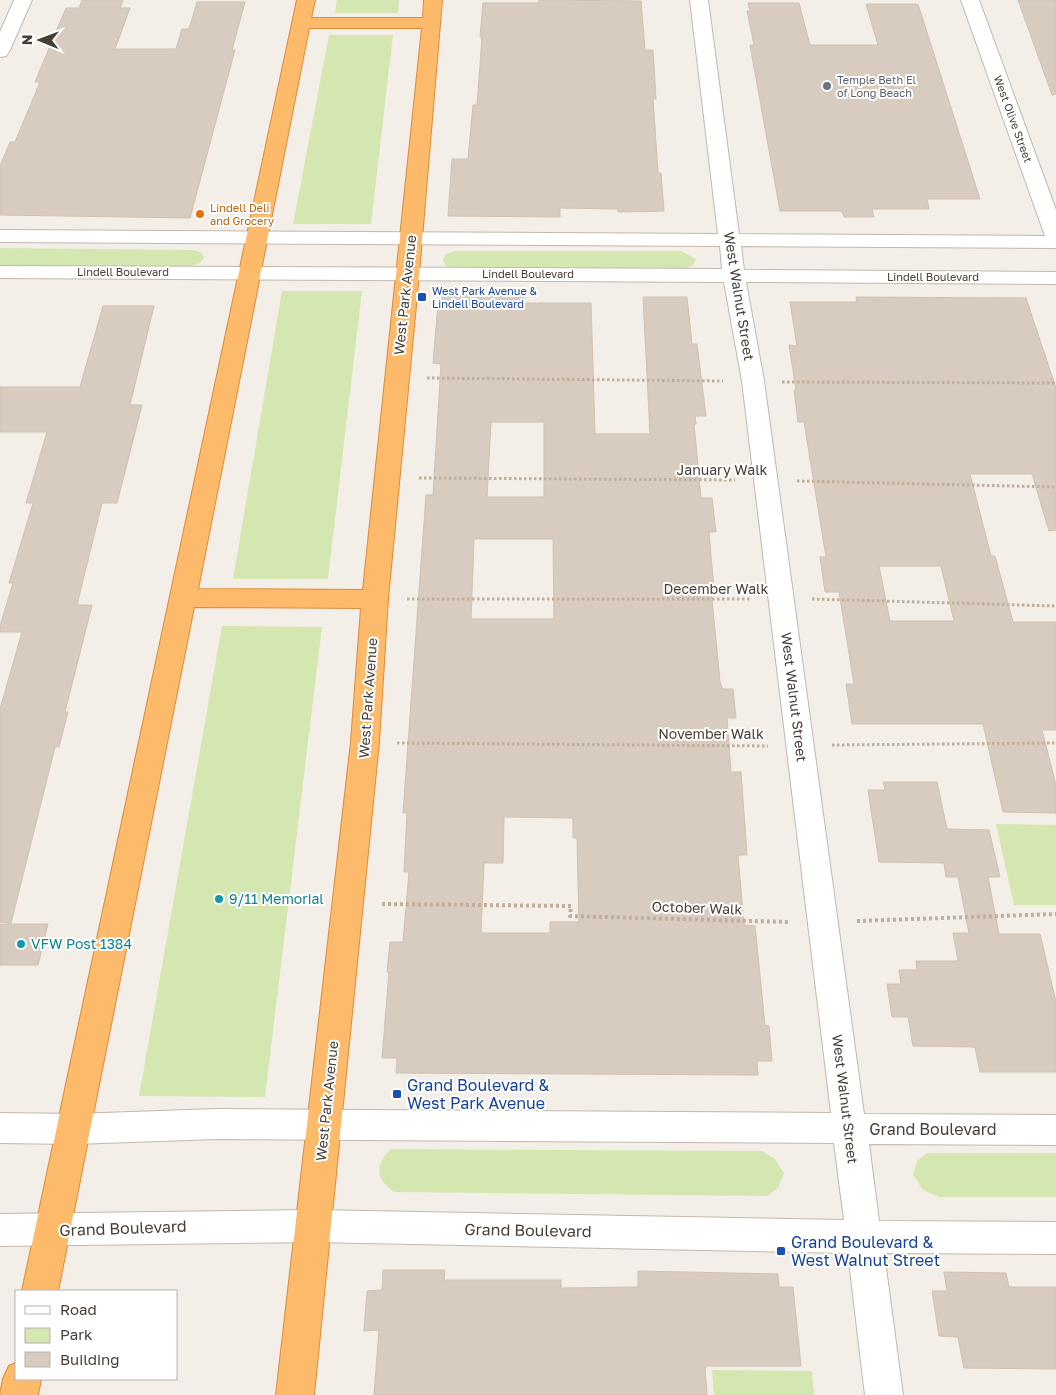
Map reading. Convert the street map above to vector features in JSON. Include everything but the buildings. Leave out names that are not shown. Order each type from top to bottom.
[{"type":"highway","name":"West Park Avenue","points":[[295,1395],[365,742],[375,599],[408,274],[433,0]]},
{"type":"highway","points":[[40,1290],[304,11],[431,23]]},
{"type":"highway","points":[[183,598],[375,599]]},
{"type":"highway","points":[[19,1395],[22,1380]]},
{"type":"street","points":[[0,52],[23,0]]},
{"type":"street","name":"West Walnut Street","points":[[699,0],[734,276],[753,382],[766,480],[884,1395]]},
{"type":"street","name":"West Olive Street","points":[[970,0],[1056,238]]},
{"type":"street","points":[[0,236],[1056,242]]},
{"type":"street","name":"Lindell Boulevard","points":[[0,272],[702,274],[734,276],[1056,278]]},
{"type":"street","name":"Grand Boulevard","points":[[0,1128],[74,1129],[218,1124],[1056,1130]]},
{"type":"street","name":"Grand Boulevard","points":[[0,1230],[314,1226],[864,1237],[1056,1238]]},
{"type":"path","name":"January Walk","points":[[388,478],[766,480],[1056,487]]},
{"type":"path","name":"December Walk","points":[[375,599],[781,599],[1056,606]]},
{"type":"path","name":"November Walk","points":[[365,742],[800,746],[1056,743]]},
{"type":"path","name":"October Walk","points":[[348,904],[571,906],[570,916],[822,922],[1056,914]]},
{"type":"green space","points":[[337,0],[399,0],[398,13],[335,13]]},
{"type":"green space","points":[[329,35],[393,35],[371,224],[293,224]]},
{"type":"green space","points":[[0,248],[194,250],[202,253],[204,258],[200,263],[192,266],[0,266]]},
{"type":"green space","points":[[455,251],[681,251],[696,259],[693,265],[684,269],[453,268],[445,265],[443,260],[446,254]]},
{"type":"green space","points":[[282,291],[362,291],[328,579],[233,579]]},
{"type":"green space","points":[[222,626],[322,627],[265,1097],[139,1096]]},
{"type":"green space","points":[[996,824],[1056,825],[1056,905],[1014,905]]},
{"type":"green space","points":[[391,1149],[761,1151],[775,1159],[784,1173],[778,1188],[767,1196],[394,1192],[384,1182],[379,1172],[382,1161]]},
{"type":"green space","points":[[927,1153],[1056,1153],[1056,1197],[939,1197],[923,1190],[913,1175],[917,1161]]},
{"type":"green space","points":[[712,1370],[812,1371],[814,1395],[714,1395]]},
{"type":"place","name":"Temple Beth El of Long Beach","points":[[827,86]]},
{"type":"place","name":"Lindell Deli and Grocery","points":[[200,214]]},
{"type":"place","name":"West Park Avenue & Lindell Boulevard","points":[[422,297]]},
{"type":"place","name":"9/11 Memorial","points":[[219,899]]},
{"type":"place","name":"VFW Post 1384","points":[[21,944]]},
{"type":"place","name":"Grand Boulevard & West Park Avenue","points":[[397,1094]]},
{"type":"place","name":"Grand Boulevard & West Walnut Street","points":[[781,1251]]}]
